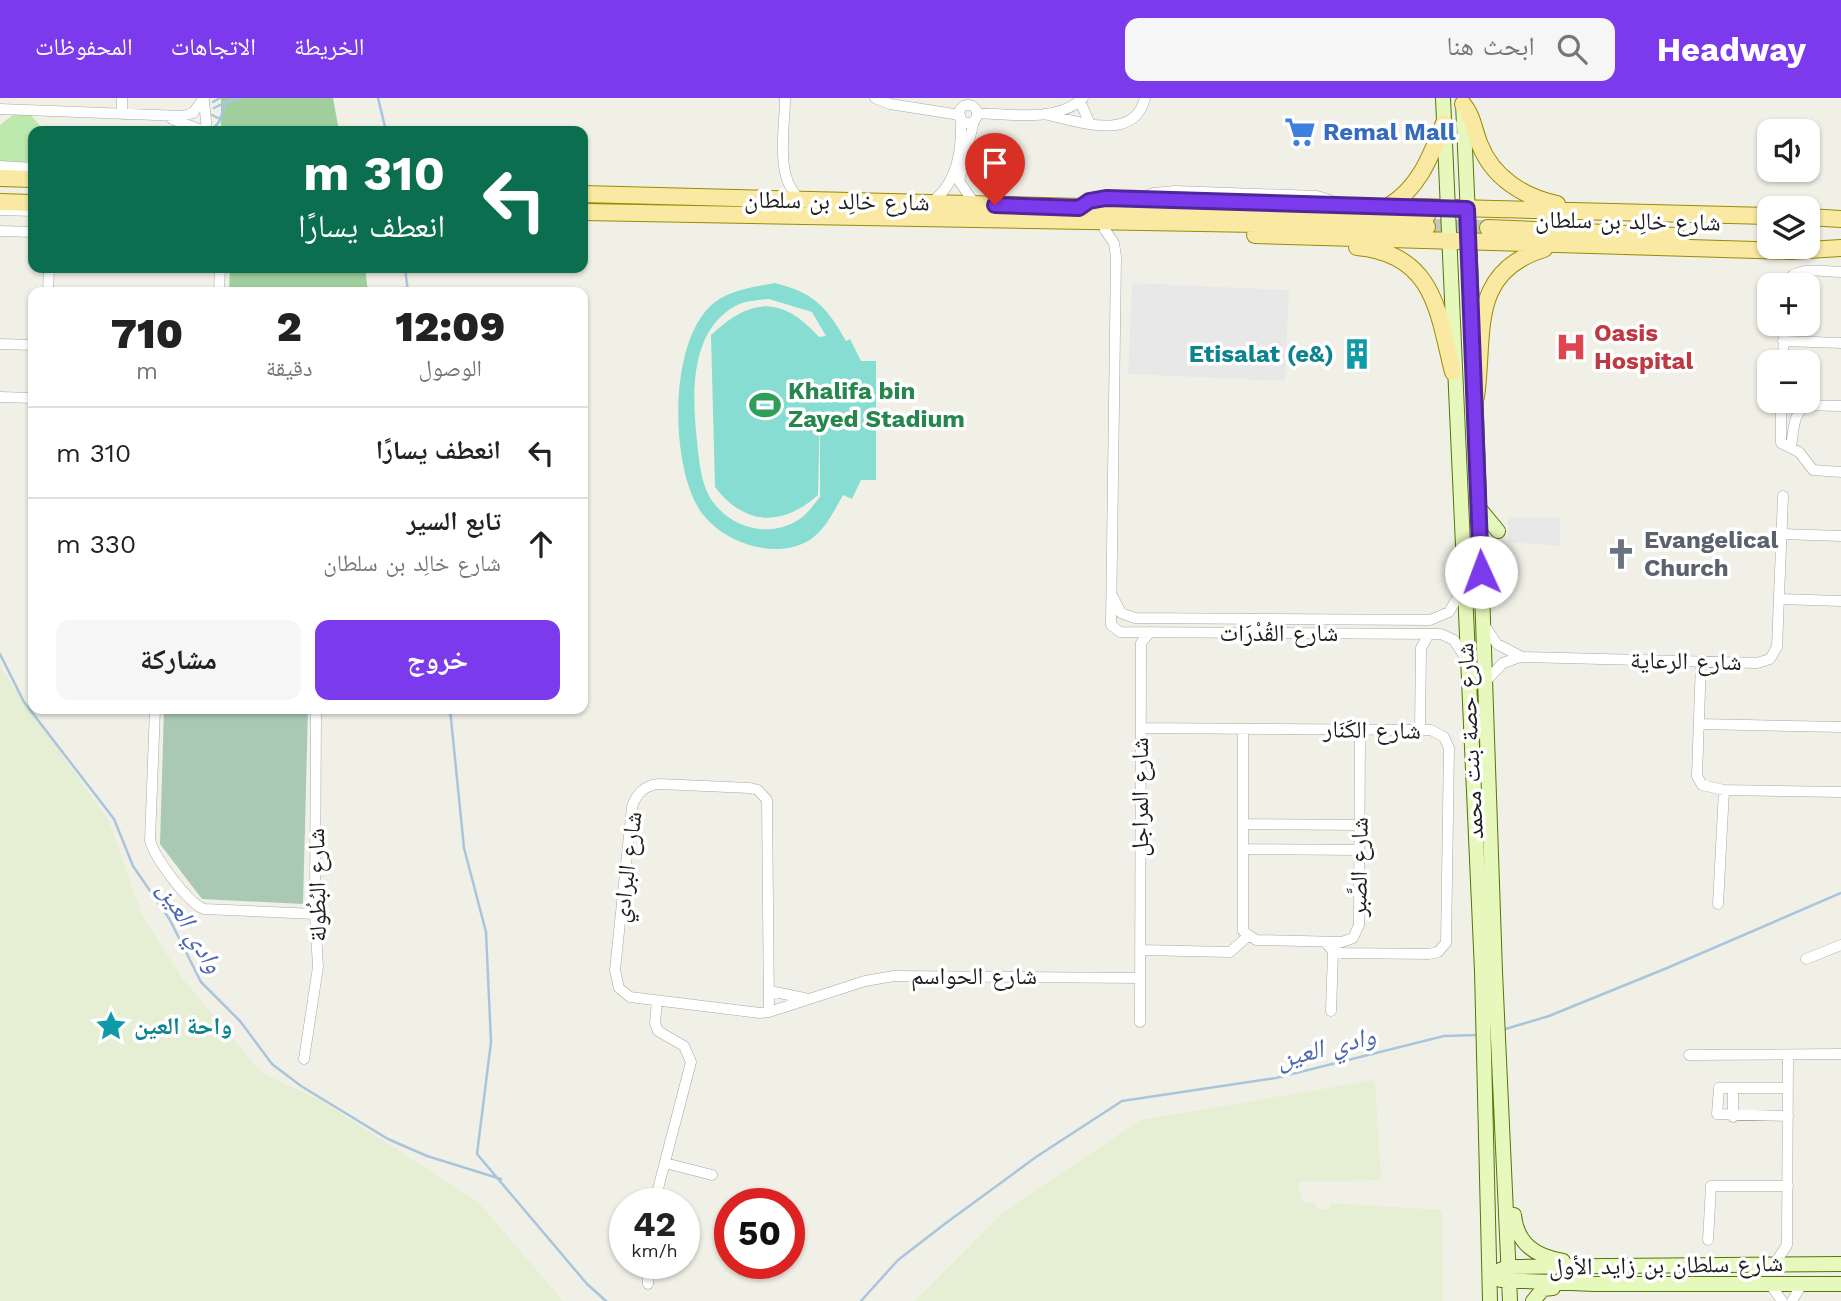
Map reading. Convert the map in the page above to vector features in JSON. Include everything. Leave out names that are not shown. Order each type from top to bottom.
[{"type":"main road","name":"شارع حصة بنت محمد","points":[[1443,98],[1466,659],[1501,1117],[1510,1301]]},
{"type":"main road","name":"شارع حصة بنت محمد","points":[[1463,101],[1485,683],[1488,972],[1485,1116],[1490,1301]]},
{"type":"main road","points":[[1463,101],[1472,118],[1482,151],[1505,180],[1541,200],[1594,212]]},
{"type":"main road","points":[[1389,206],[1405,195],[1416,182],[1444,123]]},
{"type":"main road","points":[[0,178],[28,179]]},
{"type":"main road","name":"شارع خالِد بن سلطان","points":[[588,194],[975,204],[1427,222],[1026,220],[588,212]]},
{"type":"main road","points":[[1079,208],[1100,199],[1138,199],[1757,216]]},
{"type":"main road","points":[[0,202],[28,202]]},
{"type":"main road","points":[[1820,218],[1841,221]]},
{"type":"main road","points":[[1026,220],[1105,230],[1448,243],[1791,251],[1841,248]]},
{"type":"main road","points":[[1820,223],[1841,221]]},
{"type":"main road","name":"شارع خالِد بن سلطان","points":[[1757,224],[1487,223],[1757,238]]},
{"type":"main road","points":[[1251,234],[1368,247],[1404,264],[1419,276],[1436,301],[1453,372]]},
{"type":"main road","points":[[1820,240],[1841,241]]},
{"type":"main road","points":[[1476,397],[1483,307],[1493,283],[1516,260],[1563,245]]},
{"type":"main road","points":[[1479,508],[1498,531]]},
{"type":"main road","points":[[1504,1172],[1512,1195],[1516,1234],[1523,1243],[1557,1260],[1613,1264]]},
{"type":"main road","name":"شارع سلطان بن زايد الأول","points":[[1508,1267],[1841,1264]]},
{"type":"main road","points":[[1490,1278],[1508,1267]]},
{"type":"main road","name":"شارع سلطان بن زايد الأول","points":[[1490,1278],[1509,1282],[1595,1284],[1841,1284]]},
{"type":"main road","points":[[1533,1301],[1539,1292],[1547,1288],[1575,1288],[1595,1284]]},
{"type":"street","points":[[122,98],[122,114]]},
{"type":"street","points":[[0,109],[188,115],[200,107],[204,98]]},
{"type":"street","points":[[204,98],[206,126]]},
{"type":"street","points":[[785,98],[785,176],[790,189],[801,200]]},
{"type":"street","points":[[875,98],[890,104],[960,117],[968,123],[976,117],[1044,114],[1066,110],[1081,100],[1090,124]]},
{"type":"street","points":[[1044,114],[1090,124],[1115,126],[1127,122],[1141,109],[1145,98]]},
{"type":"street","points":[[929,203],[948,186],[963,156],[976,117],[969,102],[963,107],[960,117],[963,156],[959,181],[975,204]]},
{"type":"street","points":[[183,122],[197,120],[204,111]]},
{"type":"street","points":[[151,115],[193,126]]},
{"type":"street","points":[[0,166],[28,168]]},
{"type":"street","points":[[770,199],[785,176]]},
{"type":"street","points":[[0,210],[28,211]]},
{"type":"street","points":[[1105,230],[1114,243],[1116,257],[1111,622],[1128,616]]},
{"type":"street","points":[[0,231],[28,232]]},
{"type":"street","points":[[1796,273],[1841,272]]},
{"type":"street","points":[[1783,336],[1783,350]]},
{"type":"street","points":[[1783,341],[1841,343]]},
{"type":"street","points":[[0,344],[28,345]]},
{"type":"street","points":[[0,397],[28,398]]},
{"type":"street","points":[[1791,448],[1794,417],[1801,408],[1809,405],[1841,406]]},
{"type":"street","points":[[1780,413],[1779,439],[1803,456],[1811,468],[1821,472],[1841,472]]},
{"type":"street","name":"شارع الرعاية","points":[[1520,657],[1757,663],[1770,659],[1777,647],[1783,496]]},
{"type":"street","points":[[1782,534],[1841,536]]},
{"type":"street","name":"شارع القُدْرَات","points":[[1128,616],[1382,620],[1440,617],[1452,608],[1463,587]]},
{"type":"street","points":[[1113,597],[1128,616],[1131,632],[1141,643],[1150,632]]},
{"type":"street","points":[[1779,599],[1841,601]]},
{"type":"street","points":[[1382,620],[1382,634]]},
{"type":"street","name":"شارع القُدْرَات","points":[[1111,622],[1115,631],[1131,632],[1429,634],[1450,637],[1466,659]]},
{"type":"street","points":[[1483,622],[1497,644],[1520,657]]},
{"type":"street","points":[[1410,634],[1421,648]]},
{"type":"street","points":[[1420,730],[1421,648],[1429,634]]},
{"type":"street","name":"شارع المراجل","points":[[1140,1022],[1141,643]]},
{"type":"street","points":[[1485,683],[1503,663],[1520,657]]},
{"type":"street","points":[[1702,661],[1698,779],[1708,789],[1841,792]]},
{"type":"street","points":[[155,714],[150,840],[157,856],[192,902],[204,909],[315,914]]},
{"type":"street","name":"شارع البُطُولة","points":[[304,1059],[318,967],[315,914],[316,714]]},
{"type":"street","points":[[1700,723],[1841,727]]},
{"type":"street","name":"شارع الكَنَار","points":[[1141,728],[1438,732],[1449,748],[1448,940],[1441,950],[1429,954],[1333,951]]},
{"type":"street","points":[[1140,950],[1230,952],[1247,936],[1242,928],[1243,729]]},
{"type":"street","name":"شارع الصَّبر","points":[[1247,936],[1256,940],[1346,942],[1357,933],[1360,730]]},
{"type":"street","name":"شارع البرادي","points":[[769,1012],[767,800],[758,790],[750,788],[653,785],[640,793],[632,807],[615,975],[619,988],[626,995],[657,1002],[744,1013],[769,1012],[812,999]]},
{"type":"street","points":[[1718,904],[1724,790]]},
{"type":"street","points":[[1243,824],[1359,825]]},
{"type":"street","points":[[1242,849],[1359,850]]},
{"type":"street","points":[[1325,942],[1333,951],[1331,1010]]},
{"type":"street","points":[[1806,959],[1841,945]]},
{"type":"street","name":"شارع الحواسم","points":[[812,999],[865,981],[894,976],[1140,978]]},
{"type":"street","points":[[770,991],[812,999]]},
{"type":"street","points":[[657,1002],[655,1023],[658,1031],[684,1046],[691,1062],[658,1188]]},
{"type":"street","points":[[1689,1055],[1841,1054]]},
{"type":"street","points":[[1775,1263],[1787,1245],[1788,1055]]},
{"type":"street","points":[[1733,1088],[1733,1116]]},
{"type":"street","points":[[1788,1088],[1718,1089],[1717,1103],[1718,1116],[1788,1116]]},
{"type":"street","points":[[665,1163],[712,1175]]},
{"type":"street","points":[[1708,1240],[1711,1186],[1788,1186]]},
{"type":"street","points":[[1787,1245],[1802,1263]]},
{"type":"street","points":[[648,1279],[648,1284]]},
{"type":"street","points":[[1770,1284],[1782,1301]]},
{"type":"street","points":[[1792,1301],[1802,1284]]},
{"type":"green space","points":[[221,98],[333,98],[338,126],[221,126]]},
{"type":"green space","points":[[14,114],[30,114],[40,126],[28,126],[28,161],[0,162],[0,125]]},
{"type":"green space","points":[[230,273],[366,273],[367,287],[229,287]]},
{"type":"green space","name":"واحة العين","points":[[0,667],[28,707],[28,714],[33,714],[109,821],[142,915],[182,978],[262,1073],[320,1100],[478,1202],[563,1301],[0,1301]]},
{"type":"green space","points":[[164,714],[308,714],[303,904],[202,899],[160,844]]},
{"type":"green space","points":[[1375,1080],[1381,1180],[1298,1182],[1303,1203],[1316,1203],[1316,1209],[1330,1209],[1330,1203],[1442,1210],[1443,1301],[915,1301],[1001,1214],[1140,1120]]},
{"type":"shaded area","points":[[775,283],[800,291],[818,303],[846,341],[850,339],[861,361],[876,361],[876,480],[861,480],[852,499],[843,495],[828,521],[814,537],[794,547],[779,549],[763,548],[733,538],[708,520],[699,509],[689,488],[683,462],[678,401],[689,343],[700,319],[715,302],[729,294]],"holes":[[[769,299],[812,312],[826,336],[819,337],[792,314],[766,306],[740,314],[711,335],[715,487],[739,509],[764,518],[777,517],[791,513],[818,495],[820,406],[820,497],[804,515],[787,526],[776,529],[752,528],[731,519],[721,511],[709,496],[703,481],[694,404],[697,365],[710,330],[721,316],[737,305]]]},
{"type":"shaded area","points":[[1132,283],[1289,290],[1285,381],[1128,374]]},
{"type":"shaded area","points":[[1508,517],[1560,518],[1560,546],[1508,542]]},
{"type":"waterway","points":[[213,102],[220,98]]},
{"type":"waterway","points":[[215,126],[226,102],[241,98]]},
{"type":"waterway","name":"وادي العين","points":[[378,98],[385,126]]},
{"type":"waterway","points":[[214,108],[226,102]]},
{"type":"waterway","points":[[212,115],[220,119]]},
{"type":"waterway","name":"وادي العين","points":[[406,273],[407,287]]},
{"type":"waterway","name":"وادي العين","points":[[0,654],[28,707]]},
{"type":"waterway","name":"وادي العين","points":[[33,714],[114,819],[133,866],[170,920],[201,982],[240,1021],[272,1064],[301,1086],[388,1139],[427,1156],[501,1179]]},
{"type":"waterway","name":"وادي العين","points":[[451,714],[464,848],[486,932],[491,1042],[477,1154],[587,1284],[606,1301]]},
{"type":"waterway","name":"وادي العين","points":[[1502,1030],[1549,1016],[1841,893]]},
{"type":"waterway","name":"وادي العين","points":[[861,1301],[898,1260],[946,1223],[1036,1157],[1122,1101],[1276,1078],[1444,1036],[1479,1035]]},
{"type":"tunnel","points":[[1427,227],[1488,228]]},
{"type":"place","name":"Remal Mall","points":[[1300,132]]},
{"type":"place","name":"Oasis Hospital","points":[[1571,347]]},
{"type":"place","name":"Etisalat (e&)","points":[[1357,354]]},
{"type":"place","name":"Khalifa bin Zayed Stadium","points":[[765,405]]},
{"type":"place","name":"Evangelical Church","points":[[1621,554]]},
{"type":"place","name":"واحة العين","points":[[111,1026]]},
{"type":"route","points":[[995,205],[1079,208],[1089,201],[1106,198],[1467,209],[1481,572]]}]
